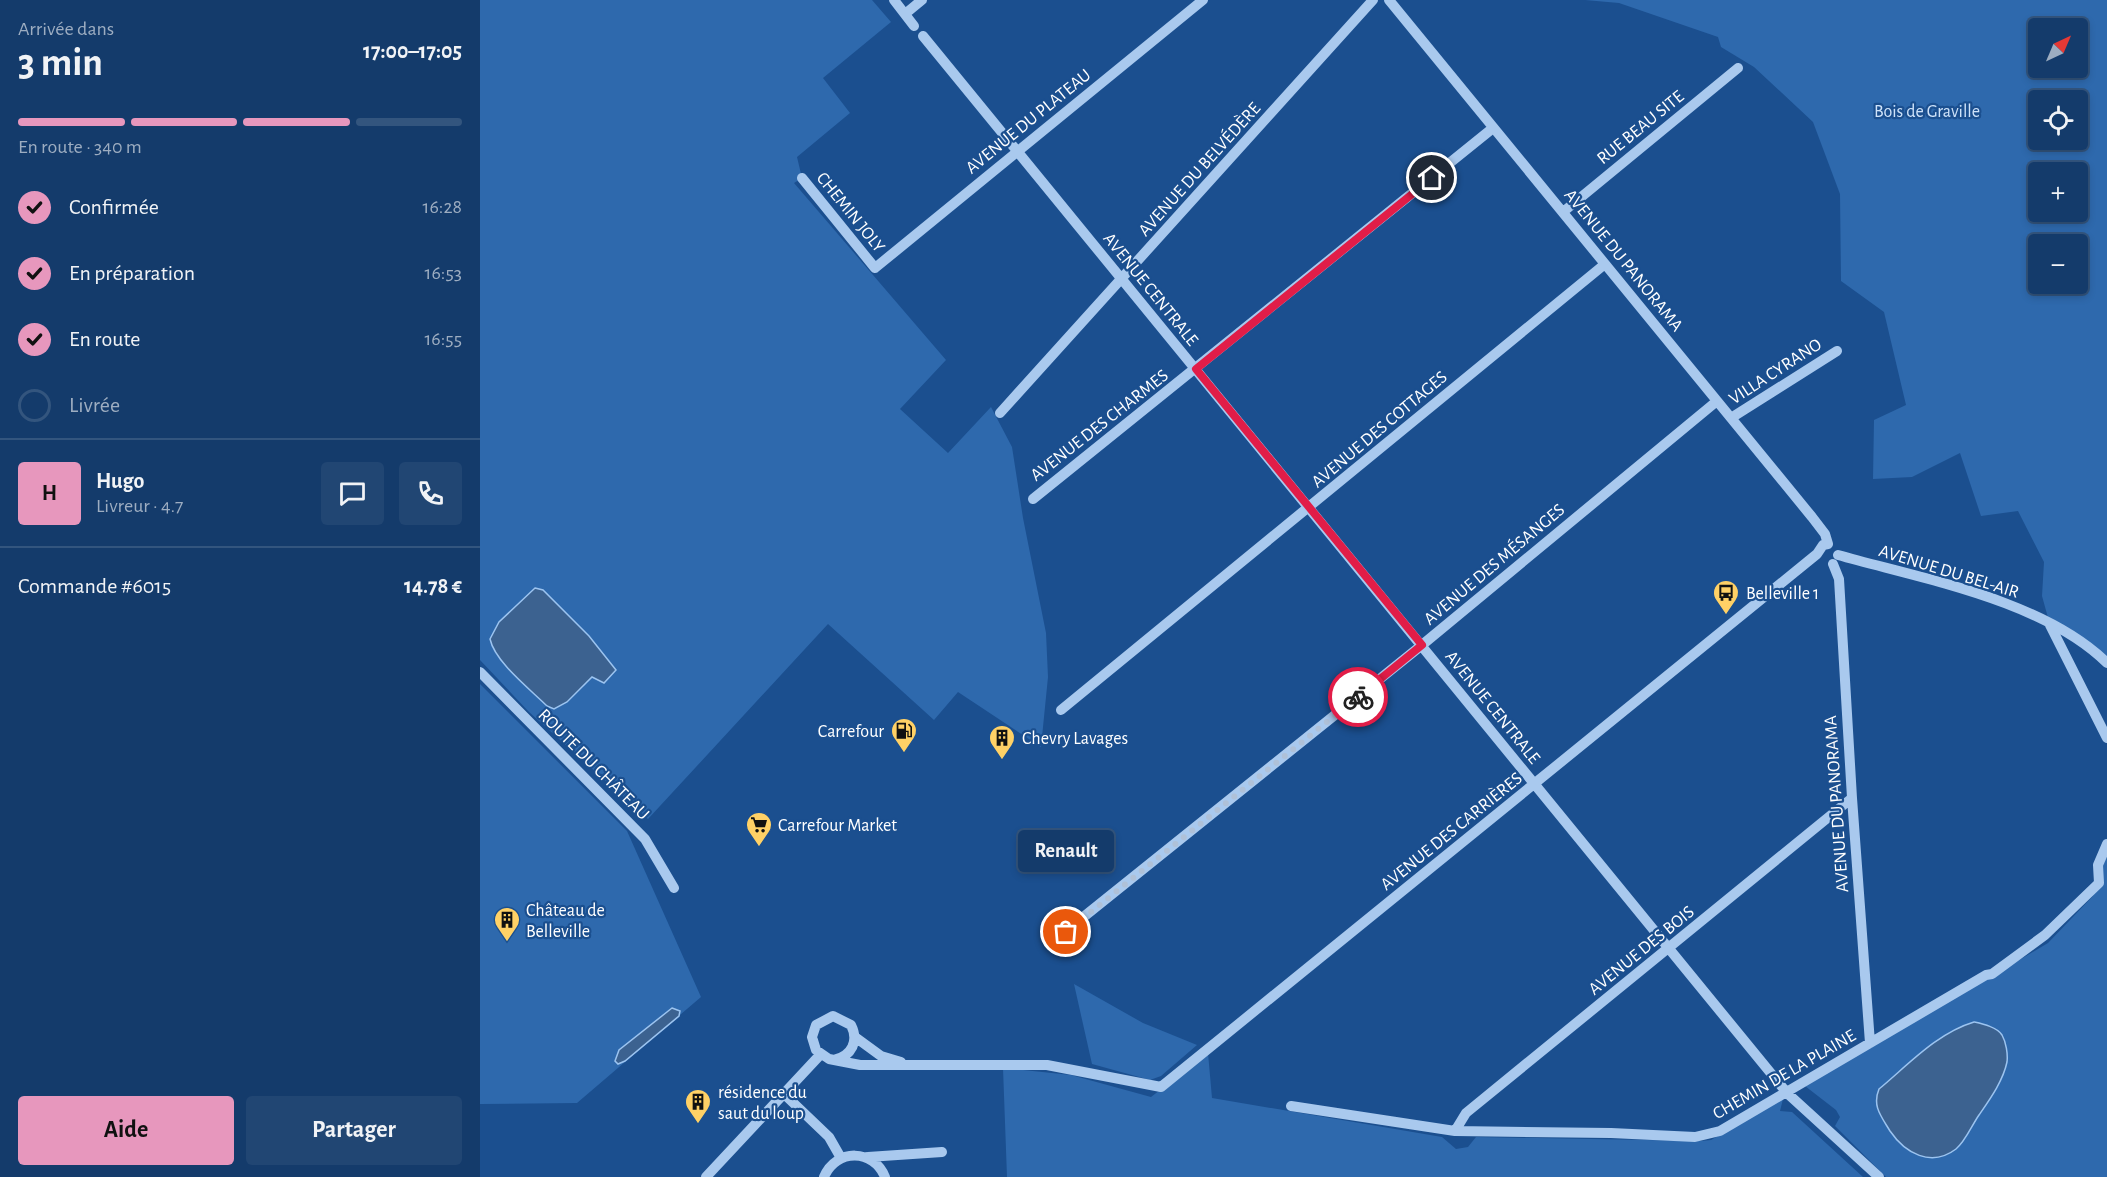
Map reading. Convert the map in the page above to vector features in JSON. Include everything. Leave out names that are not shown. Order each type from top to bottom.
[{"type":"street","points":[[894,0],[914,26]]},
{"type":"street","points":[[905,14],[922,0]]},
{"type":"street","name":"AVENUE DU PLATEAU","points":[[875,268],[1203,0]]},
{"type":"street","name":"AVENUE DU BELVÉDÈRE","points":[[1000,413],[1373,0]]},
{"type":"street","name":"AVENUE DU PANORAMA","points":[[1389,0],[1825,534],[1828,544]]},
{"type":"street","name":"AVENUE CENTRALE","points":[[923,36],[1422,645],[1667,950],[1787,1092],[1879,1177]]},
{"type":"street","name":"RUE BEAU SITE","points":[[1563,212],[1738,68]]},
{"type":"street","name":"AVENUE DES CHARMES","points":[[1033,499],[1493,128]]},
{"type":"street","name":"CHEMIN JOLY","points":[[802,178],[875,268]]},
{"type":"street","name":"AVENUE DES COTTAGES","points":[[1061,711],[1605,264]]},
{"type":"street","name":"VILLA CYRANO","points":[[1731,418],[1837,351]]},
{"type":"street","name":"AVENUE DES MÉSANGES","points":[[1066,932],[1422,645],[1717,401]]},
{"type":"street","points":[[1828,544],[1833,546],[1836,560],[1822,564],[1817,554],[1823,545],[1828,544]]},
{"type":"street","name":"AVENUE DES CARRIÈRES","points":[[910,1065],[1047,1065],[1161,1087],[1817,554]]},
{"type":"street","name":"AVENUE DU PANORAMA","points":[[1836,560],[1870,1043]]},
{"type":"street","name":"AVENUE DU BEL-AIR","points":[[1836,560],[2002,602],[2080,641],[2107,663]]},
{"type":"street","points":[[2050,624],[2107,738]]},
{"type":"street","name":"ROUTE DU CHÂTEAU","points":[[480,672],[645,839],[674,888]]},
{"type":"street","name":"AVENUE DES BOIS","points":[[1455,1131],[1466,1113],[1852,798]]},
{"type":"street","name":"CHEMIN DE LA PLAINE","points":[[1291,1106],[1455,1131],[1611,1133],[1695,1137],[1720,1131],[1992,974],[2027,950],[2099,883],[2097,865],[2107,844]]},
{"type":"street","points":[[827,1017],[846,1020],[855,1037],[881,1056],[910,1065],[860,1065],[820,1055],[813,1044],[813,1031],[827,1017]]},
{"type":"street","points":[[834,1059],[847,1055],[855,1037]]},
{"type":"street","points":[[706,1177],[820,1055]]},
{"type":"street","points":[[784,1094],[829,1137],[841,1158]]},
{"type":"street","points":[[866,1157],[942,1152]]},
{"type":"street","points":[[825,1177],[833,1164],[841,1158],[858,1155],[876,1162],[885,1177]]},
{"type":"green space","points":[[480,0],[872,0],[891,22],[823,78],[850,113],[797,157],[802,178],[794,183],[946,360],[900,409],[948,453],[991,407],[1012,447],[1023,518],[1046,633],[1048,677],[1041,747],[958,692],[934,720],[828,624],[648,819],[529,712],[480,660]]},
{"type":"green space","name":"Bois de Graville","points":[[1585,0],[2107,0],[2107,663],[2050,625],[2042,596],[2044,562],[2018,511],[1981,516],[1960,453],[1912,477],[1873,479],[1874,420],[1906,405],[1884,312],[1841,281],[1840,194],[1813,122],[1754,67],[1721,47],[1718,37],[1619,3]]},
{"type":"green space","points":[[480,684],[627,831],[701,997],[577,1103],[480,1104]]},
{"type":"green space","points":[[2107,854],[2107,1177],[1886,1177],[1835,1126],[1840,1117],[1836,1110],[1805,1086],[2048,943],[2093,896]]},
{"type":"green space","points":[[1074,984],[1143,1023],[1197,1045],[1161,1076],[1150,1080],[1092,1064]]},
{"type":"green space","points":[[1208,1053],[1212,1098],[1442,1137],[1456,1149],[1468,1147],[1476,1137],[1711,1140],[1783,1099],[1780,1111],[1792,1112],[1863,1177],[1007,1177],[1003,1068],[1071,1075],[1151,1097]]},
{"type":"shaded area","points":[[535,588],[543,590],[589,636],[616,670],[604,683],[592,677],[567,702],[554,709],[547,706],[506,666],[493,648],[490,639],[499,622]]},
{"type":"shaded area","points":[[672,1008],[680,1011],[679,1016],[625,1061],[618,1064],[615,1061],[619,1050]]},
{"type":"shaded area","points":[[1974,1022],[1993,1028],[2002,1035],[2006,1045],[2007,1062],[2002,1076],[1992,1096],[1956,1149],[1947,1155],[1937,1157],[1919,1155],[1903,1146],[1890,1131],[1878,1111],[1876,1101],[1879,1089],[1935,1042],[1960,1027]]},
{"type":"way so far","points":[[1066,932],[1358,697]]},
{"type":"place","name":"Belleville 1","points":[[1726,616]]},
{"type":"place","name":"Carrefour","points":[[904,754]]},
{"type":"place","name":"Chevry Lavages","points":[[1002,761]]},
{"type":"place","name":"Carrefour Market","points":[[759,848]]},
{"type":"place","name":"Renault","points":[[1066,932]]},
{"type":"place","name":"Château de Belleville","points":[[507,943]]},
{"type":"place","name":"résidence du saut du loup","points":[[698,1125]]},
{"type":"route","points":[[1358,697],[1422,645],[1196,369],[1432,178]]}]
